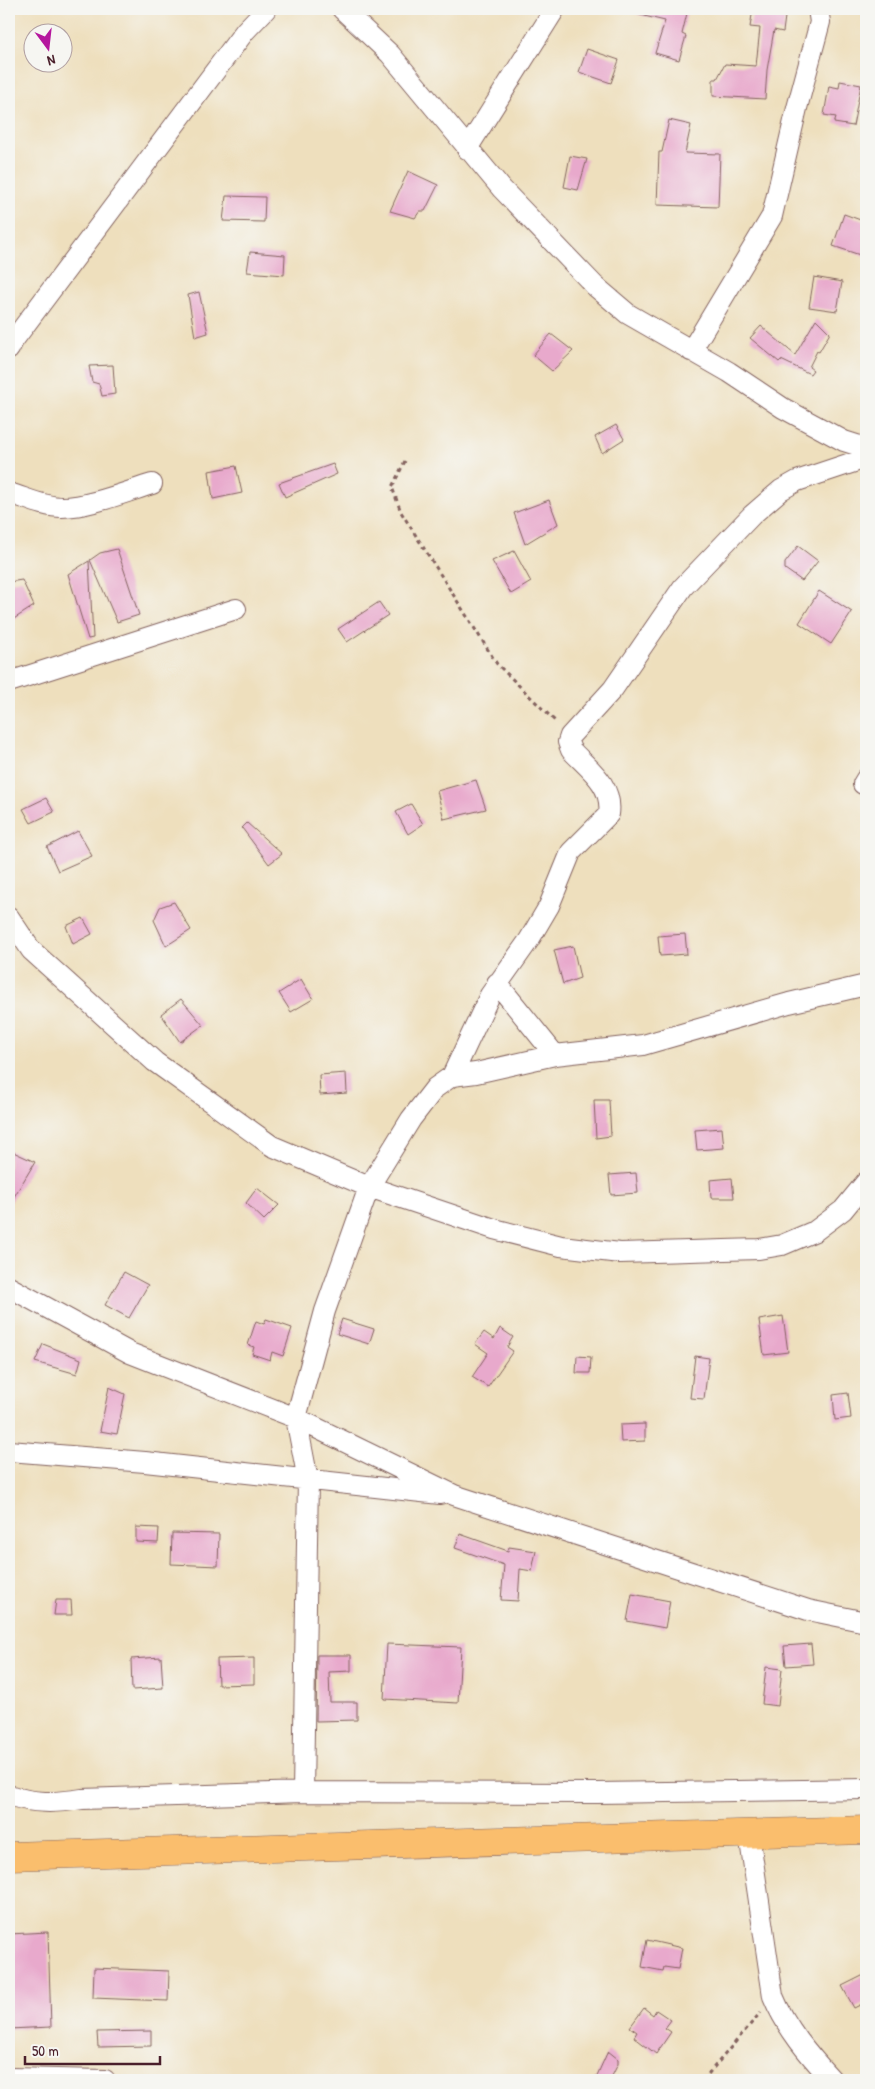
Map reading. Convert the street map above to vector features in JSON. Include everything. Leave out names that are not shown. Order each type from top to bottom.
[{"type":"main road","points":[[9,1856],[866,1830]]},
{"type":"street","points":[[9,349],[233,47],[266,9]]},
{"type":"street","points":[[342,9],[390,54],[502,189],[595,286],[628,314],[729,372],[783,408],[844,441],[866,448]]},
{"type":"street","points":[[467,149],[555,9]]},
{"type":"street","points":[[691,351],[772,216],[797,108],[820,22],[818,9]]},
{"type":"street","points":[[452,1076],[498,983],[529,940],[549,906],[571,852],[609,814],[610,805],[605,785],[571,750],[568,742],[570,736],[613,690],[683,587],[752,515],[781,490],[797,481],[866,458]]},
{"type":"street","points":[[9,494],[48,506],[61,507],[80,505],[152,484]]},
{"type":"street","points":[[9,682],[236,609]]},
{"type":"street","points":[[9,917],[31,950],[155,1062],[272,1146],[370,1187],[494,1229],[561,1246],[620,1253],[710,1252],[759,1249],[782,1245],[815,1231],[842,1210],[866,1182]]},
{"type":"street","points":[[498,983],[555,1055]]},
{"type":"street","points":[[303,1792],[308,1480],[296,1418],[325,1311],[370,1187],[411,1119],[435,1088],[452,1076],[476,1073],[555,1055],[643,1045],[789,1003],[866,985]]},
{"type":"street","points":[[9,1287],[130,1353],[296,1418],[454,1495],[808,1610],[866,1622]]},
{"type":"street","points":[[9,1451],[145,1462],[454,1495]]},
{"type":"street","points":[[9,1795],[25,1800],[55,1803],[82,1799],[303,1792],[597,1793],[866,1789]]},
{"type":"street","points":[[749,1834],[773,1996],[780,2014],[814,2061],[832,2080]]},
{"type":"street","points":[[9,2078],[105,2080]]},
{"type":"path","points":[[405,461],[392,486],[400,512],[496,664],[570,736]]},
{"type":"path","points":[[704,2080],[773,1996]]},
{"type":"building","points":[[637,9],[688,9],[682,34],[686,36],[679,60],[655,53],[665,21],[636,14]]},
{"type":"building","points":[[753,9],[786,9],[783,32],[774,30],[767,70],[765,99],[713,96],[713,79],[717,79],[725,64],[756,66],[760,28],[750,27]]},
{"type":"building","points":[[587,49],[619,60],[611,83],[579,72]]},
{"type":"building","points":[[840,81],[861,85],[853,126],[834,123],[836,117],[824,115],[829,86],[839,88]]},
{"type":"building","points":[[669,120],[691,125],[685,153],[720,154],[718,207],[657,205],[659,152],[662,152]]},
{"type":"building","points":[[570,156],[587,159],[578,190],[564,187]]},
{"type":"building","points":[[408,171],[438,185],[425,211],[420,211],[415,218],[390,211]]},
{"type":"building","points":[[226,196],[265,197],[264,222],[223,221]]},
{"type":"building","points":[[844,214],[866,222],[866,257],[833,246]]},
{"type":"building","points":[[250,252],[285,255],[284,275],[247,272]]},
{"type":"building","points":[[814,277],[842,282],[837,311],[809,307]]},
{"type":"building","points":[[199,292],[208,333],[195,337],[188,295]]},
{"type":"building","points":[[816,319],[830,333],[819,352],[817,351],[809,367],[813,370],[810,374],[781,360],[779,362],[750,338],[761,326],[795,355]]},
{"type":"building","points":[[551,334],[573,351],[552,371],[533,355]]},
{"type":"building","points":[[113,365],[115,394],[102,396],[99,384],[92,382],[89,366]]},
{"type":"building","points":[[616,425],[624,439],[602,453],[595,437]]},
{"type":"building","points":[[333,464],[337,474],[285,497],[279,483]]},
{"type":"building","points":[[236,466],[242,493],[213,499],[209,471]]},
{"type":"building","points":[[549,500],[558,524],[525,544],[514,513]]},
{"type":"building","points":[[798,546],[818,561],[802,581],[785,569],[785,563]]},
{"type":"building","points":[[117,549],[139,615],[117,622],[90,560],[100,553]]},
{"type":"building","points":[[514,551],[531,582],[511,594],[492,561]]},
{"type":"building","points":[[89,561],[93,638],[88,639],[68,574]]},
{"type":"building","points":[[22,580],[34,606],[9,622],[9,582]]},
{"type":"building","points":[[819,591],[852,612],[831,644],[799,623]]},
{"type":"building","points":[[379,602],[388,615],[347,642],[338,629]]},
{"type":"building","points":[[476,780],[486,809],[444,819],[437,791]]},
{"type":"building","points":[[46,798],[54,812],[31,823],[23,809]]},
{"type":"building","points":[[411,804],[423,824],[408,834],[396,812]]},
{"type":"building","points":[[247,823],[282,854],[269,864],[242,828]]},
{"type":"building","points":[[78,831],[92,856],[58,871],[47,847]]},
{"type":"building","points":[[174,902],[191,930],[166,946],[154,920],[160,907]]},
{"type":"building","points":[[83,918],[92,934],[73,944],[66,926]]},
{"type":"building","points":[[685,934],[687,954],[660,956],[658,936]]},
{"type":"building","points":[[573,946],[580,978],[563,984],[554,950]]},
{"type":"building","points":[[301,979],[313,999],[291,1012],[279,993]]},
{"type":"building","points":[[181,999],[203,1025],[180,1042],[161,1014]]},
{"type":"building","points":[[346,1073],[347,1093],[320,1095],[319,1075]]},
{"type":"building","points":[[594,1100],[609,1100],[611,1136],[596,1138]]},
{"type":"building","points":[[722,1128],[724,1148],[697,1150],[695,1130]]},
{"type":"building","points":[[9,1150],[35,1162],[9,1205]]},
{"type":"building","points":[[636,1173],[638,1193],[611,1195],[609,1175]]},
{"type":"building","points":[[732,1178],[734,1198],[711,1198],[710,1180]]},
{"type":"building","points":[[257,1188],[279,1205],[264,1220],[246,1203]]},
{"type":"building","points":[[124,1272],[148,1285],[129,1318],[105,1305]]},
{"type":"building","points":[[783,1316],[788,1352],[764,1355],[759,1320]]},
{"type":"building","points":[[266,1319],[292,1328],[283,1356],[272,1352],[270,1360],[252,1354],[254,1347],[248,1345],[256,1321],[264,1324]]},
{"type":"building","points":[[342,1319],[374,1329],[369,1344],[337,1334]]},
{"type":"building","points":[[500,1328],[513,1337],[507,1347],[513,1351],[488,1387],[472,1377],[488,1353],[475,1344],[484,1332],[494,1339]]},
{"type":"building","points":[[43,1344],[81,1359],[77,1374],[35,1362]]},
{"type":"building","points":[[577,1356],[591,1357],[590,1373],[576,1373]]},
{"type":"building","points":[[695,1356],[709,1358],[704,1399],[690,1398]]},
{"type":"building","points":[[109,1387],[125,1394],[117,1434],[100,1431]]},
{"type":"building","points":[[848,1393],[851,1418],[835,1420],[833,1395]]},
{"type":"building","points":[[645,1424],[645,1441],[621,1442],[620,1425]]},
{"type":"building","points":[[136,1527],[159,1528],[158,1543],[136,1542]]},
{"type":"building","points":[[172,1533],[219,1534],[218,1566],[171,1564]]},
{"type":"building","points":[[460,1534],[508,1551],[509,1547],[536,1551],[532,1571],[520,1569],[518,1601],[501,1600],[504,1565],[455,1548]]},
{"type":"building","points":[[632,1594],[670,1601],[665,1628],[627,1621]]},
{"type":"building","points":[[56,1600],[71,1600],[72,1615],[54,1615]]},
{"type":"building","points":[[387,1644],[461,1647],[458,1703],[384,1699]]},
{"type":"building","points":[[811,1644],[813,1664],[786,1666],[784,1646]]},
{"type":"building","points":[[317,1655],[351,1655],[351,1671],[329,1672],[330,1702],[357,1702],[357,1720],[316,1721]]},
{"type":"building","points":[[161,1657],[163,1688],[132,1690],[131,1659]]},
{"type":"building","points":[[254,1658],[254,1684],[218,1685],[217,1659]]},
{"type":"building","points":[[766,1667],[782,1669],[778,1706],[762,1704]]},
{"type":"building","points":[[48,1932],[51,2027],[9,2029],[9,1934]]},
{"type":"building","points":[[647,1940],[682,1948],[678,1969],[664,1967],[663,1971],[642,1967]]},
{"type":"building","points":[[94,1968],[169,1971],[168,2001],[93,1998]]},
{"type":"building","points":[[866,1974],[866,2002],[854,2008],[842,1986]]},
{"type":"building","points":[[644,2008],[653,2015],[656,2010],[671,2020],[665,2028],[671,2032],[656,2054],[634,2037],[637,2032],[630,2027]]},
{"type":"building","points":[[151,2031],[151,2046],[98,2047],[97,2032]]},
{"type":"building","points":[[608,2051],[618,2059],[618,2064],[610,2080],[595,2080]]}]
